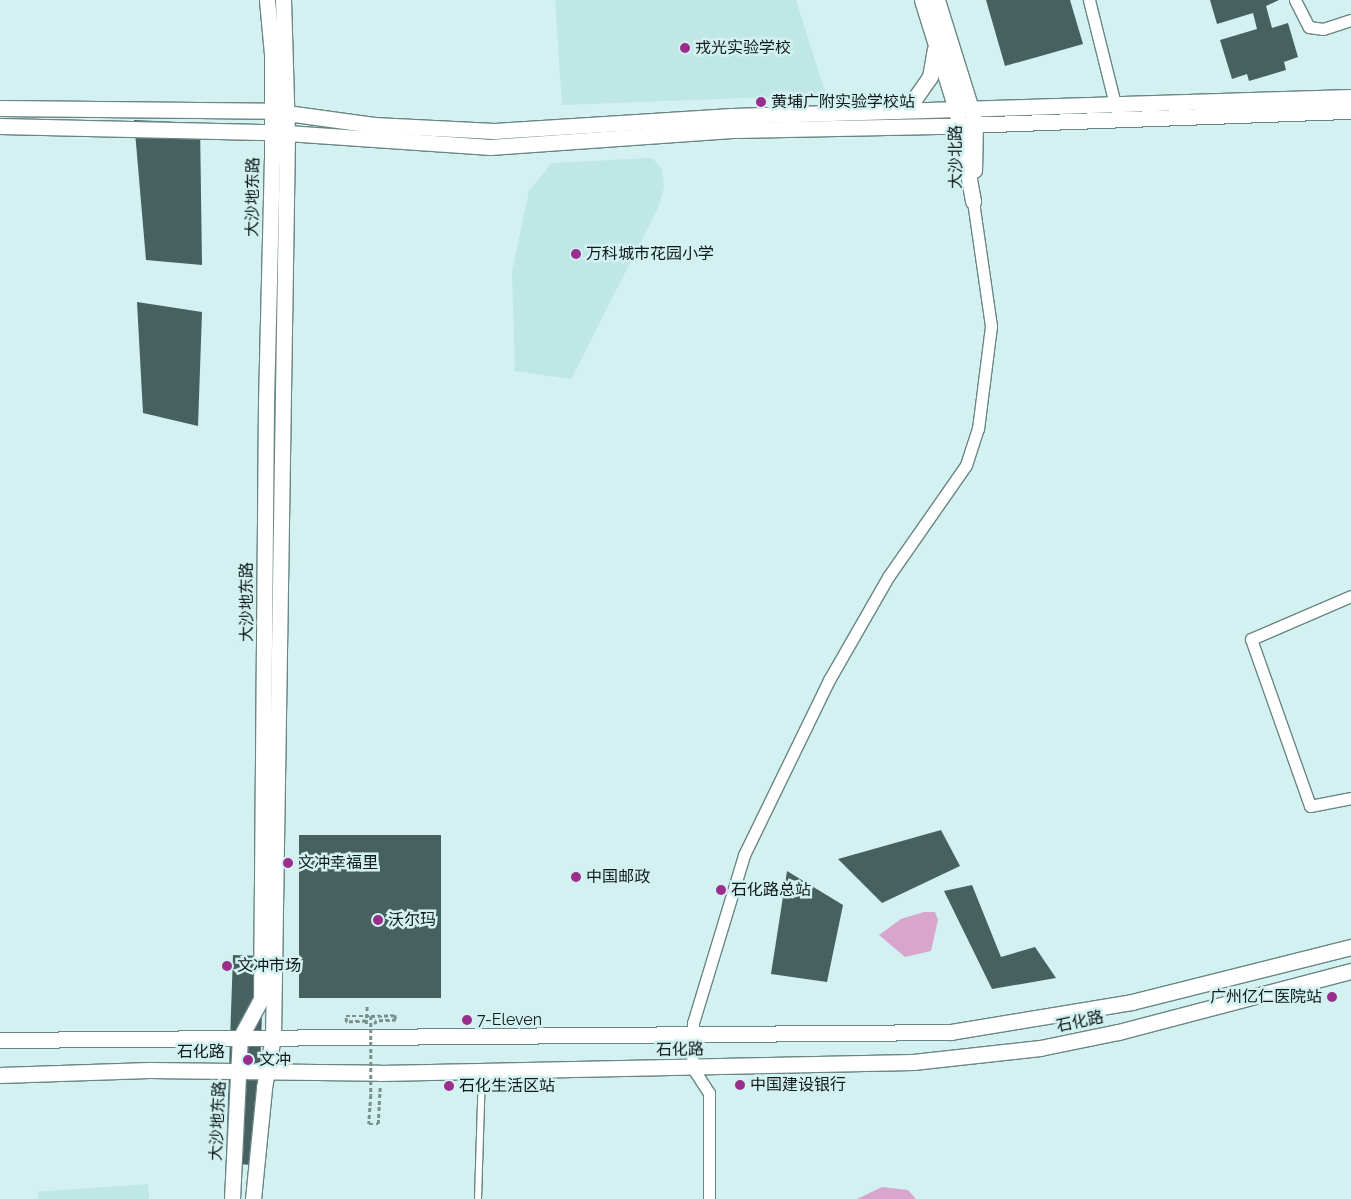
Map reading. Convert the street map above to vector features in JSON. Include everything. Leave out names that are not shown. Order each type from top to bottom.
[{"type":"main road","name":"大沙地东路","points":[[253,1194],[267,1072],[273,1037],[287,134],[280,112],[267,0]]},
{"type":"main road","name":"大沙地东路","points":[[232,1193],[240,1038],[261,1000],[265,421],[272,132],[280,112],[283,0]]},
{"type":"main road","name":"大沙北路","points":[[922,0],[956,109],[973,201]]},
{"type":"main road","name":"大沙北路","points":[[937,0],[975,124],[973,201]]},
{"type":"main road","points":[[895,112],[913,101],[930,76],[935,59],[935,42]]},
{"type":"main road","points":[[0,126],[272,132],[490,148],[735,130],[959,125],[1351,97]]},
{"type":"main road","points":[[0,108],[280,112],[374,125],[494,131],[732,116],[956,109],[1117,113],[1351,111]]},
{"type":"main road","points":[[1318,953],[1351,936]]},
{"type":"main road","name":"石化路","points":[[0,1040],[693,1032],[815,1035],[960,1030],[1132,1002],[1318,953],[1351,947]]},
{"type":"main road","name":"石化路","points":[[0,1075],[239,1070],[267,1072],[482,1071],[913,1062],[1003,1054],[1118,1032],[1351,971]]},
{"type":"main road","points":[[232,1193],[253,1194]]},
{"type":"street","points":[[1089,0],[1117,113]]},
{"type":"street","points":[[1295,0],[1309,27],[1323,29],[1351,20]]},
{"type":"street","points":[[709,1199],[709,1093],[692,1067],[693,1032],[698,1002],[744,855],[838,662],[888,577],[966,465],[978,429],[991,326],[973,201]]},
{"type":"street","points":[[1351,596],[1251,638],[1310,806],[1351,798]]},
{"type":"lane","points":[[478,1199],[482,1071]]},
{"type":"path","points":[[367,1005],[366,1021],[346,1022],[346,1016],[371,1016],[395,1015],[396,1020],[376,1021]]},
{"type":"path","points":[[371,1016],[369,1124],[378,1124],[380,1085]]},
{"type":"path","points":[[214,1088],[213,1099],[220,1100],[220,1124]]},
{"type":"shaded area","name":"戎光实验学校","points":[[555,0],[796,0],[826,95],[562,105]]},
{"type":"shaded area","name":"万科城市花园小学","points":[[652,158],[662,169],[664,187],[658,208],[571,379],[515,371],[512,272],[529,191],[552,163]]},
{"type":"shaded area","points":[[924,912],[935,912],[938,920],[931,951],[905,957],[879,935],[901,919]]},
{"type":"shaded area","points":[[148,1184],[149,1199],[39,1199],[38,1192]]},
{"type":"shaded area","points":[[882,1187],[908,1190],[916,1199],[857,1199]]},
{"type":"building","points":[[986,0],[1070,0],[1083,44],[1005,66]]},
{"type":"building","points":[[1210,0],[1279,0],[1266,6],[1272,28],[1288,23],[1298,57],[1284,62],[1286,70],[1249,81],[1247,74],[1232,79],[1220,40],[1257,29],[1253,13],[1217,24]]},
{"type":"building","points":[[134,120],[200,123],[202,265],[146,260]]},
{"type":"building","points":[[137,302],[202,312],[198,426],[143,413]]},
{"type":"building","points":[[941,830],[960,866],[882,903],[838,859]]},
{"type":"building","points":[[299,835],[441,835],[441,998],[299,998]]},
{"type":"building","points":[[787,871],[843,905],[827,982],[771,974]]},
{"type":"building","points":[[972,885],[1001,957],[1035,947],[1056,978],[992,989],[944,891]]},
{"type":"building","name":"文冲","points":[[233,955],[264,956],[257,1165],[226,1164]]},
{"type":"place","name":"戎光实验学校","points":[[685,48]]},
{"type":"place","name":"黄埔广附实验学校站","points":[[761,102]]},
{"type":"place","name":"万科城市花园小学","points":[[576,254]]},
{"type":"place","name":"文冲幸福里","points":[[288,863]]},
{"type":"place","name":"中国邮政","points":[[576,877]]},
{"type":"place","name":"石化路总站","points":[[721,890]]},
{"type":"place","name":"沃尔玛","points":[[378,920]]},
{"type":"place","name":"文冲市场","points":[[227,966]]},
{"type":"place","name":"广州亿仁医院站","points":[[1332,997]]},
{"type":"place","name":"7-Eleven","points":[[467,1020]]},
{"type":"place","name":"文冲","points":[[248,1060]]},
{"type":"place","name":"中国建设银行","points":[[740,1085]]},
{"type":"place","name":"石化生活区站","points":[[449,1086]]}]
